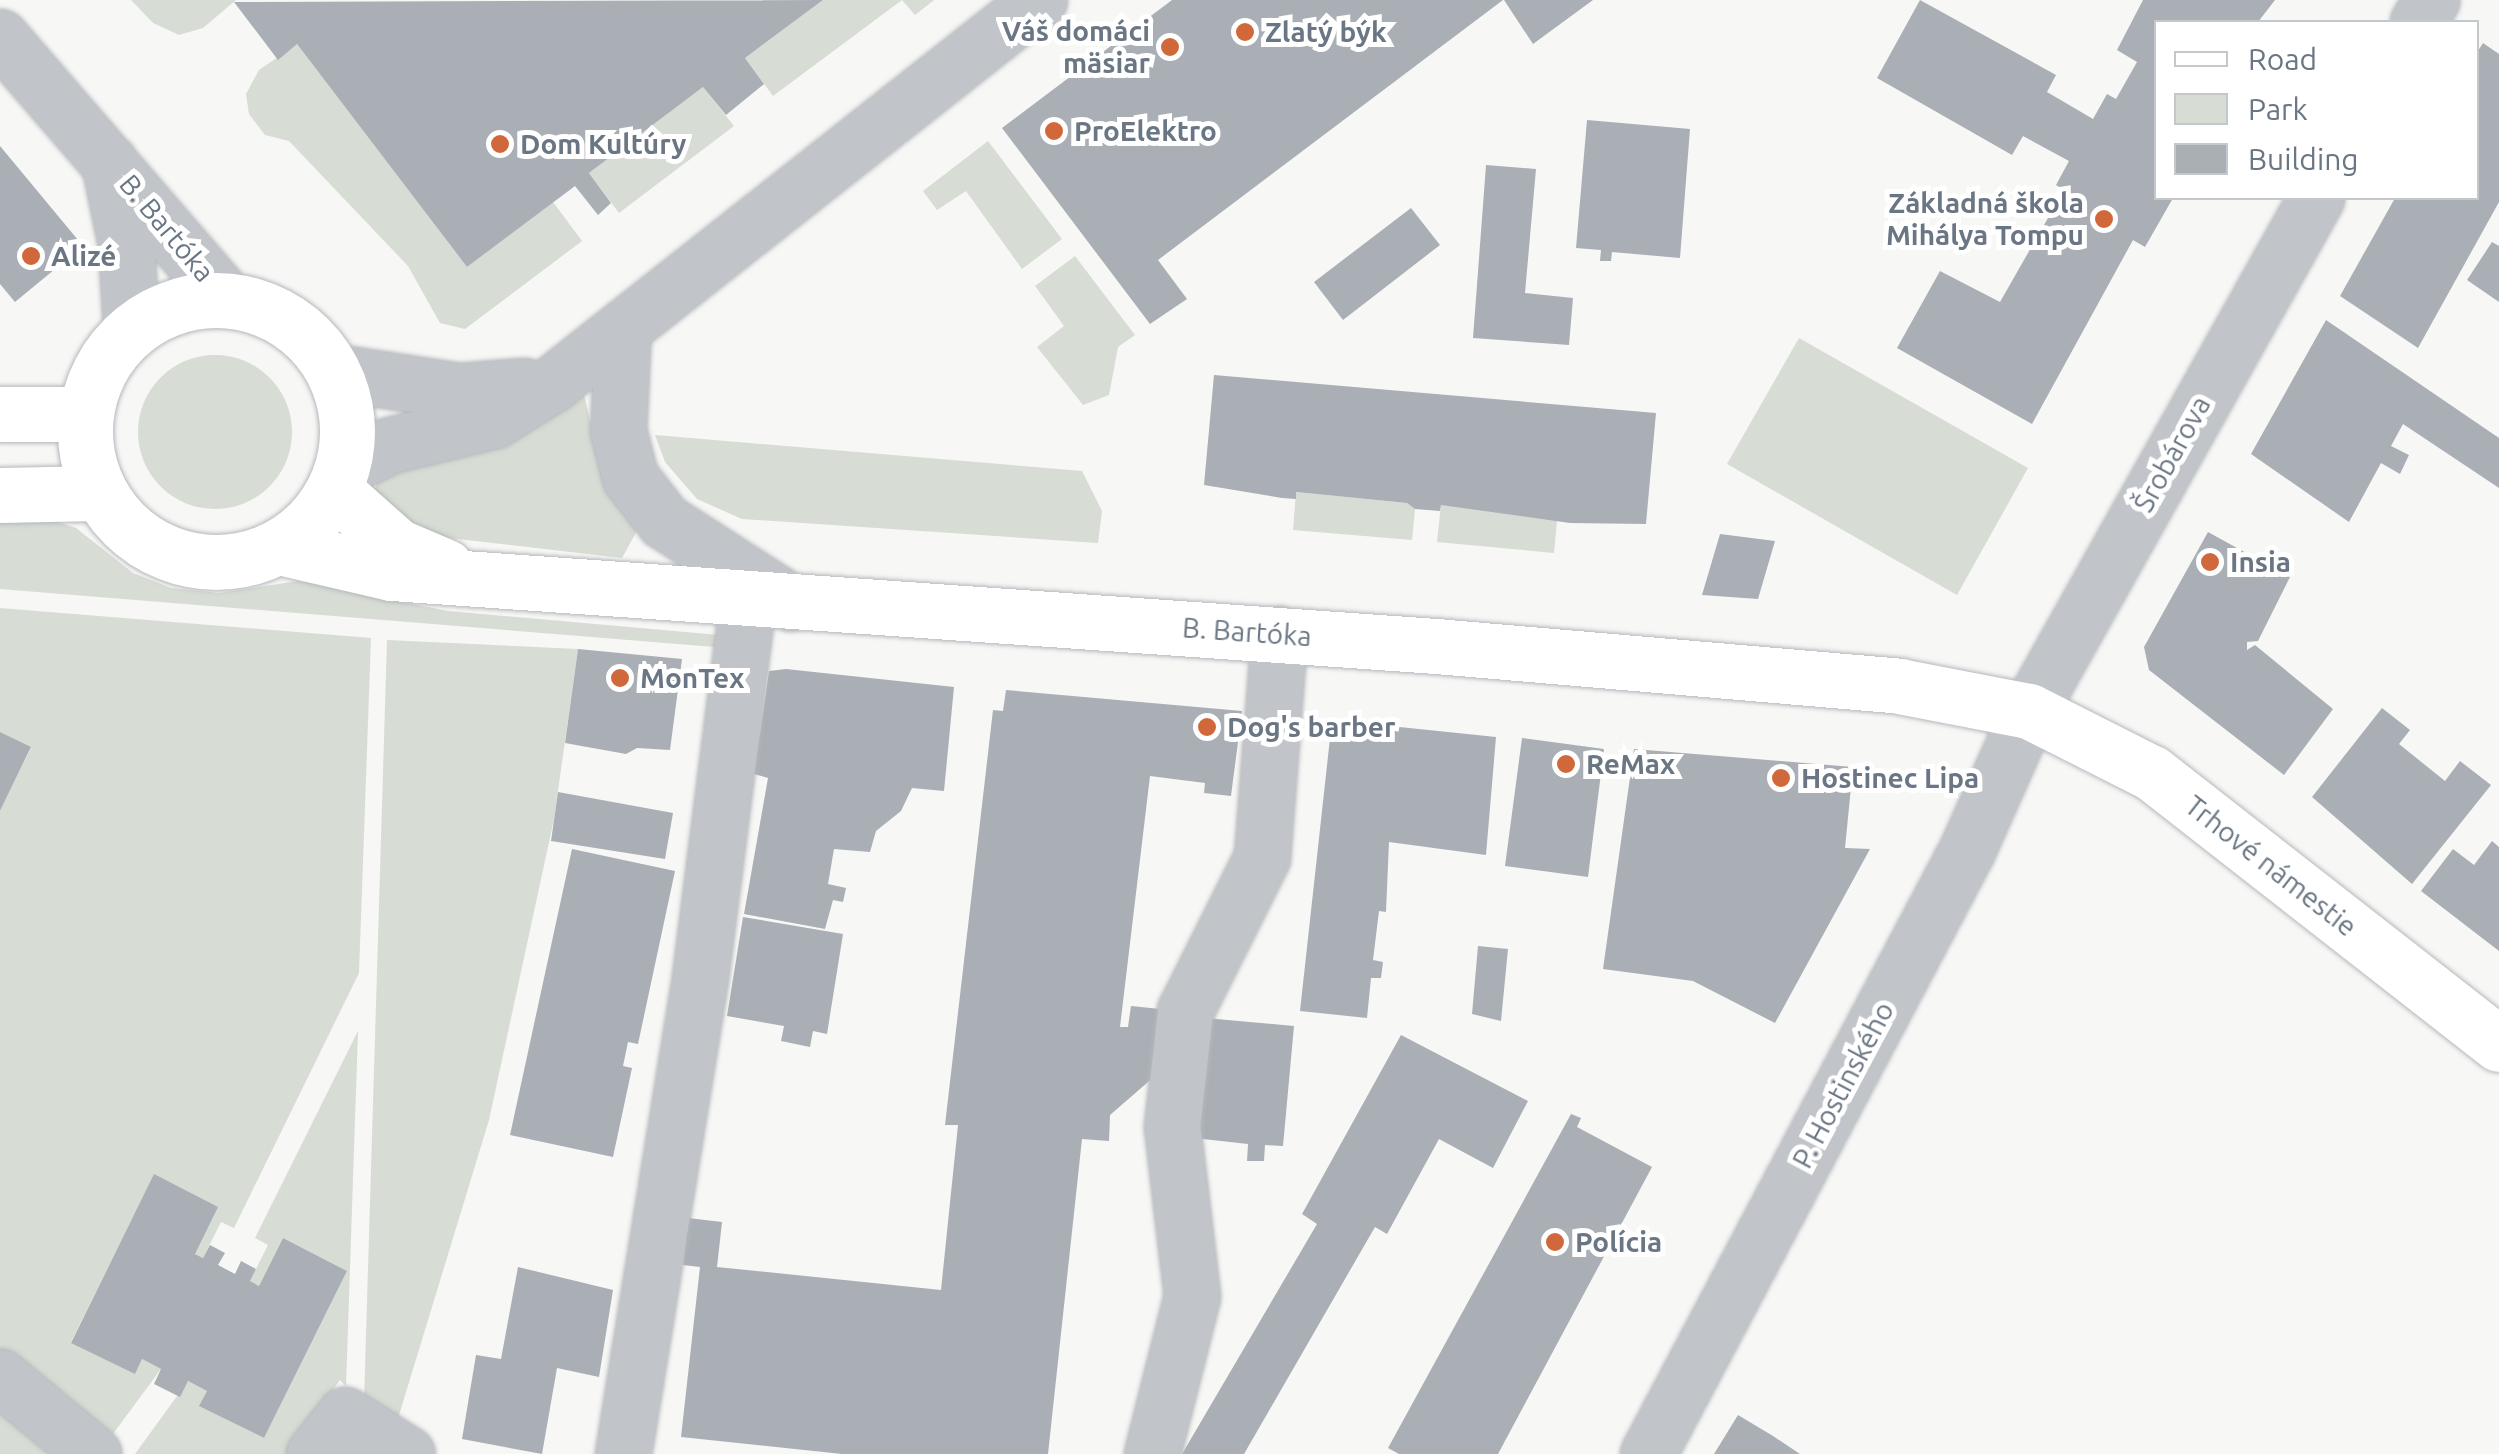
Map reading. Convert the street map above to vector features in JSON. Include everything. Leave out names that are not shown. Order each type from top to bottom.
[{"type":"main road","points":[[225,298],[270,310],[308,334],[334,372],[348,418],[339,479],[311,522],[279,547],[240,560],[198,562],[158,549],[123,526],[98,493],[85,454],[84,414],[99,366],[131,329],[175,304],[225,298]]},
{"type":"main road","points":[[0,414],[84,414]]},
{"type":"main road","name":"B. Bartóka","points":[[339,479],[397,546],[462,574]]},
{"type":"main road","points":[[0,495],[98,493]]},
{"type":"main road","name":"B. Bartóka","points":[[279,547],[392,573],[462,574],[770,601],[1279,634],[1899,686],[2029,711]]},
{"type":"main road","name":"Trhové námestie","points":[[2029,711],[2152,773],[2499,1044]]},
{"type":"street","points":[[339,479],[390,445],[494,420],[552,384],[623,329],[660,292],[1034,1]]},
{"type":"street","name":"B. Bartóka","points":[[0,37],[225,298]]},
{"type":"street","name":"B. Bartóka","points":[[109,159],[126,244],[131,329]]},
{"type":"street","name":"Šrobárova","points":[[2029,711],[2315,200]]},
{"type":"street","points":[[623,329],[617,416],[630,477],[664,522],[770,601],[700,978],[623,1454]]},
{"type":"street","points":[[334,372],[459,392],[552,384]]},
{"type":"street","points":[[1152,1454],[1192,1296],[1172,1127],[1185,1010],[1262,857],[1279,634]]},
{"type":"street","name":"P. Hostinského","points":[[1648,1454],[1967,850],[2029,711]]},
{"type":"street","points":[[0,1378],[93,1454]]},
{"type":"street","points":[[330,1434],[407,1454]]},
{"type":"green space","points":[[131,0],[236,0],[203,28],[179,35],[153,23]]},
{"type":"green space","points":[[823,0],[902,0],[773,96],[745,58]]},
{"type":"green space","points":[[902,0],[934,0],[915,15]]},
{"type":"green space","points":[[297,44],[467,267],[553,202],[582,241],[465,329],[440,323],[408,266],[289,141],[265,135],[249,114],[246,94],[259,70]]},
{"type":"green space","points":[[703,87],[734,126],[619,213],[589,173]]},
{"type":"green space","points":[[988,141],[1062,239],[1022,269],[966,191],[937,210],[923,191]]},
{"type":"green space","points":[[1075,256],[1135,335],[1118,347],[1109,395],[1083,405],[1037,347],[1064,326],[1035,286]]},
{"type":"green space","points":[[1799,338],[2028,468],[1957,595],[1727,464]]},
{"type":"green space","points":[[215,355],[245,361],[270,377],[286,402],[292,432],[286,462],[270,487],[245,503],[215,509],[185,503],[160,487],[144,462],[138,432],[144,402],[160,377],[185,361]]},
{"type":"green space","points":[[584,394],[595,442],[639,527],[622,558],[441,537],[410,526],[375,490],[378,474]]},
{"type":"green space","points":[[655,435],[1082,471],[1102,511],[1098,543],[742,519],[697,499],[665,462]]},
{"type":"green space","points":[[1296,492],[1407,503],[1415,509],[1412,540],[1293,530]]},
{"type":"green space","points":[[1441,505],[1549,515],[1557,521],[1554,553],[1437,542]]},
{"type":"green space","points":[[47,518],[76,528],[133,573],[171,588],[219,593],[298,581],[448,611],[753,638],[752,650],[0,589],[0,519]]},
{"type":"green space","points":[[0,608],[371,638],[359,973],[234,1228],[221,1222],[203,1258],[195,1254],[154,1175],[71,1342],[135,1373],[142,1359],[161,1369],[104,1446],[0,1362],[0,811],[31,748],[0,732]]},
{"type":"green space","points":[[387,640],[578,649],[554,819],[489,1120],[396,1425],[364,1402]]},
{"type":"green space","points":[[358,1031],[346,1386],[340,1380],[287,1454],[135,1454],[188,1381],[207,1391],[200,1406],[264,1438],[347,1271],[283,1238],[259,1286],[250,1281],[268,1245],[255,1238]]},
{"type":"green space","points":[[0,1411],[54,1454],[0,1454]]},
{"type":"building","name":"Dom Kultúry","points":[[823,0],[745,58],[764,84],[726,115],[703,87],[589,173],[611,203],[598,215],[575,186],[467,267],[297,44],[278,60],[234,2]]},
{"type":"building","points":[[1172,0],[1503,0],[1158,260],[1187,299],[1150,324],[1002,128]]},
{"type":"building","points":[[1504,0],[1593,0],[1533,44]]},
{"type":"building","name":"Základná škola Mihálya Tompu","points":[[1920,0],[2056,75],[2047,92],[2093,119],[2107,94],[2116,99],[2137,62],[2117,50],[2143,0],[2275,0],[2260,20],[2154,20],[2154,200],[2172,200],[2145,247],[2133,240],[2032,424],[1897,348],[1940,271],[2000,302],[2064,190],[2056,185],[2069,161],[2023,136],[2012,155],[1877,78]]},
{"type":"building","points":[[2483,43],[2499,54],[2499,202],[2418,348],[2340,296],[2394,200],[2479,200],[2479,49]]},
{"type":"building","points":[[1587,120],[1690,129],[1680,258],[1612,252],[1611,261],[1600,261],[1601,250],[1576,248]]},
{"type":"building","points":[[0,146],[83,246],[15,302],[0,284]]},
{"type":"building","points":[[1486,165],[1536,169],[1525,293],[1573,298],[1569,345],[1473,338]]},
{"type":"building","points":[[1411,208],[1440,245],[1343,320],[1314,282]]},
{"type":"building","points":[[2492,242],[2499,246],[2499,302],[2467,280]]},
{"type":"building","points":[[2326,320],[2499,438],[2499,488],[2403,424],[2391,446],[2409,455],[2400,474],[2381,463],[2349,522],[2251,454]]},
{"type":"building","points":[[1214,375],[1656,413],[1646,524],[1570,523],[1441,505],[1440,511],[1415,509],[1407,503],[1296,492],[1296,499],[1282,498],[1204,485]]},
{"type":"building","points":[[2208,532],[2290,577],[2258,641],[2247,642],[2247,650],[2255,645],[2333,709],[2284,775],[2149,670],[2144,647]]},
{"type":"building","points":[[1720,534],[1775,541],[1758,599],[1702,595]]},
{"type":"building","points":[[578,649],[682,659],[670,750],[637,748],[626,754],[565,743]]},
{"type":"building","points":[[786,669],[954,687],[944,791],[912,788],[901,811],[876,831],[870,852],[834,849],[828,884],[846,888],[843,902],[833,900],[825,929],[744,914],[768,778],[754,774],[769,671]]},
{"type":"building","points":[[1006,690],[1242,711],[1231,796],[1204,793],[1205,783],[1150,776],[1120,1027],[1128,1027],[1131,1006],[1170,1010],[1163,1069],[1110,1115],[1109,1141],[1082,1139],[1048,1454],[842,1454],[681,1437],[700,1267],[683,1265],[688,1218],[722,1222],[717,1267],[941,1290],[958,1125],[945,1125],[993,710],[1003,711]]},
{"type":"building","points":[[2382,708],[2410,730],[2399,744],[2445,781],[2460,761],[2491,785],[2412,884],[2312,797]]},
{"type":"building","points":[[1332,720],[1496,737],[1486,855],[1389,842],[1386,912],[1379,911],[1373,960],[1383,962],[1381,978],[1371,978],[1367,1018],[1300,1011]]},
{"type":"building","points":[[0,732],[31,747],[0,811]]},
{"type":"building","points":[[1522,738],[1604,749],[1588,877],[1505,866]]},
{"type":"building","points":[[1634,749],[1853,767],[1845,848],[1870,849],[1775,1023],[1693,981],[1603,969]]},
{"type":"building","points":[[558,792],[673,813],[665,859],[551,841]]},
{"type":"building","points":[[2492,841],[2499,847],[2499,951],[2421,891],[2453,849],[2474,865]]},
{"type":"building","points":[[572,849],[675,871],[638,1044],[628,1042],[623,1066],[632,1068],[613,1157],[510,1135]]},
{"type":"building","points":[[743,917],[843,934],[827,1034],[813,1031],[810,1047],[781,1041],[784,1026],[727,1016]]},
{"type":"building","points":[[1478,946],[1508,949],[1501,1021],[1472,1014]]},
{"type":"building","points":[[1205,1018],[1294,1026],[1283,1146],[1265,1145],[1264,1161],[1247,1161],[1248,1144],[1194,1138]]},
{"type":"building","points":[[1401,1035],[1528,1101],[1493,1168],[1439,1139],[1387,1234],[1375,1227],[1244,1454],[1182,1454],[1317,1224],[1302,1214]]},
{"type":"building","name":"Polícia","points":[[1571,1114],[1581,1118],[1577,1127],[1652,1167],[1498,1454],[1399,1454],[1388,1448]]},
{"type":"building","points":[[154,1174],[218,1207],[195,1254],[203,1258],[210,1245],[225,1253],[218,1265],[235,1274],[241,1261],[256,1269],[250,1281],[259,1286],[283,1238],[347,1271],[264,1438],[199,1406],[207,1391],[188,1381],[180,1397],[154,1384],[161,1369],[142,1359],[135,1374],[71,1343]]},
{"type":"building","points":[[518,1267],[613,1290],[599,1377],[557,1368],[542,1454],[462,1439],[476,1355],[501,1359]]},
{"type":"building","points":[[1738,1415],[1773,1436],[1800,1454],[1714,1454]]},
{"type":"place","name":"Zlatý býk","points":[[1245,32]]},
{"type":"place","name":"Váš domáci mäsiar","points":[[1170,47]]},
{"type":"place","name":"ProElektro","points":[[1054,131]]},
{"type":"place","name":"Dom Kultúry","points":[[500,144]]},
{"type":"place","name":"Základná škola Mihálya Tompu","points":[[2104,219]]},
{"type":"place","name":"Alizé","points":[[31,256]]},
{"type":"place","name":"Insia","points":[[2210,562]]},
{"type":"place","name":"MonTex","points":[[620,678]]},
{"type":"place","name":"Dog's barber","points":[[1207,727]]},
{"type":"place","name":"ReMax","points":[[1566,764]]},
{"type":"place","name":"Hostinec Lipa","points":[[1781,778]]},
{"type":"place","name":"Polícia","points":[[1555,1242]]}]
